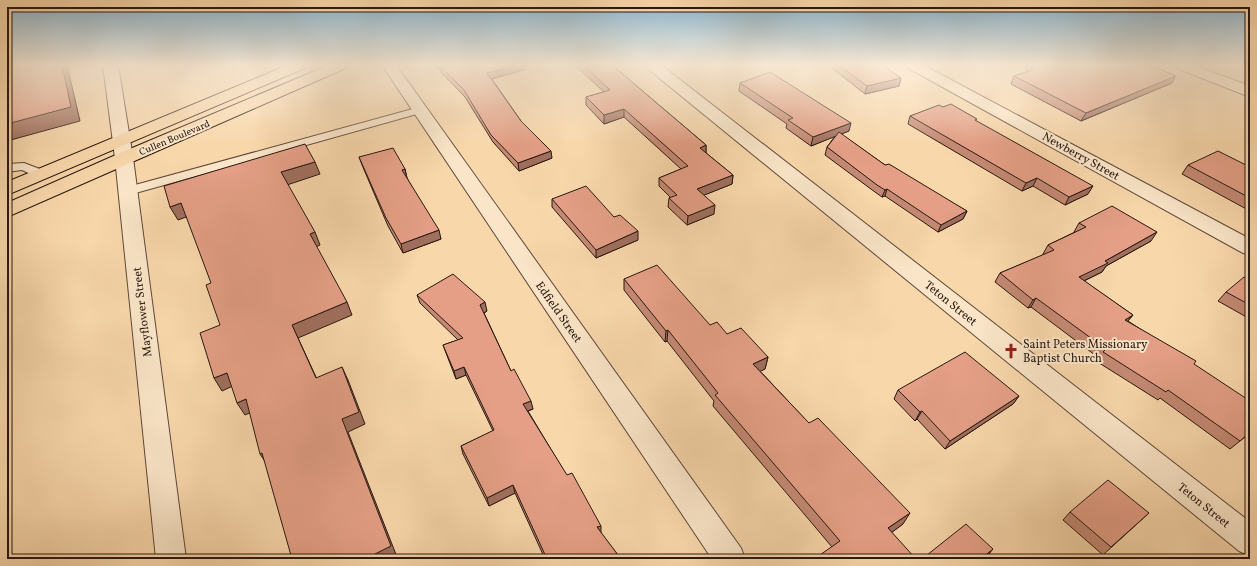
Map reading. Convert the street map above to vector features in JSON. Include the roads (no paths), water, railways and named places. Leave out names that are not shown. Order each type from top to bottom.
[{"type":"main road","name":"Cullen Boulevard","points":[[7,211],[123,149],[243,91]]},
{"type":"main road","name":"Cullen Boulevard","points":[[7,189],[41,174],[123,149],[271,91]]},
{"type":"street","name":"Mayflower Street","points":[[114,91],[123,149],[171,559]]},
{"type":"street","name":"Edfield Street","points":[[407,91],[730,559]]},
{"type":"street","name":"Teton Street","points":[[686,91],[1250,541]]},
{"type":"street","name":"Newberry Street","points":[[963,91],[1250,248]]},
{"type":"lane","points":[[128,191],[420,110]]},
{"type":"lane","points":[[7,168],[24,166],[41,174]]},
{"type":"place","name":"Saint Peters Missionary Baptist Church","points":[[1011,351]]}]
